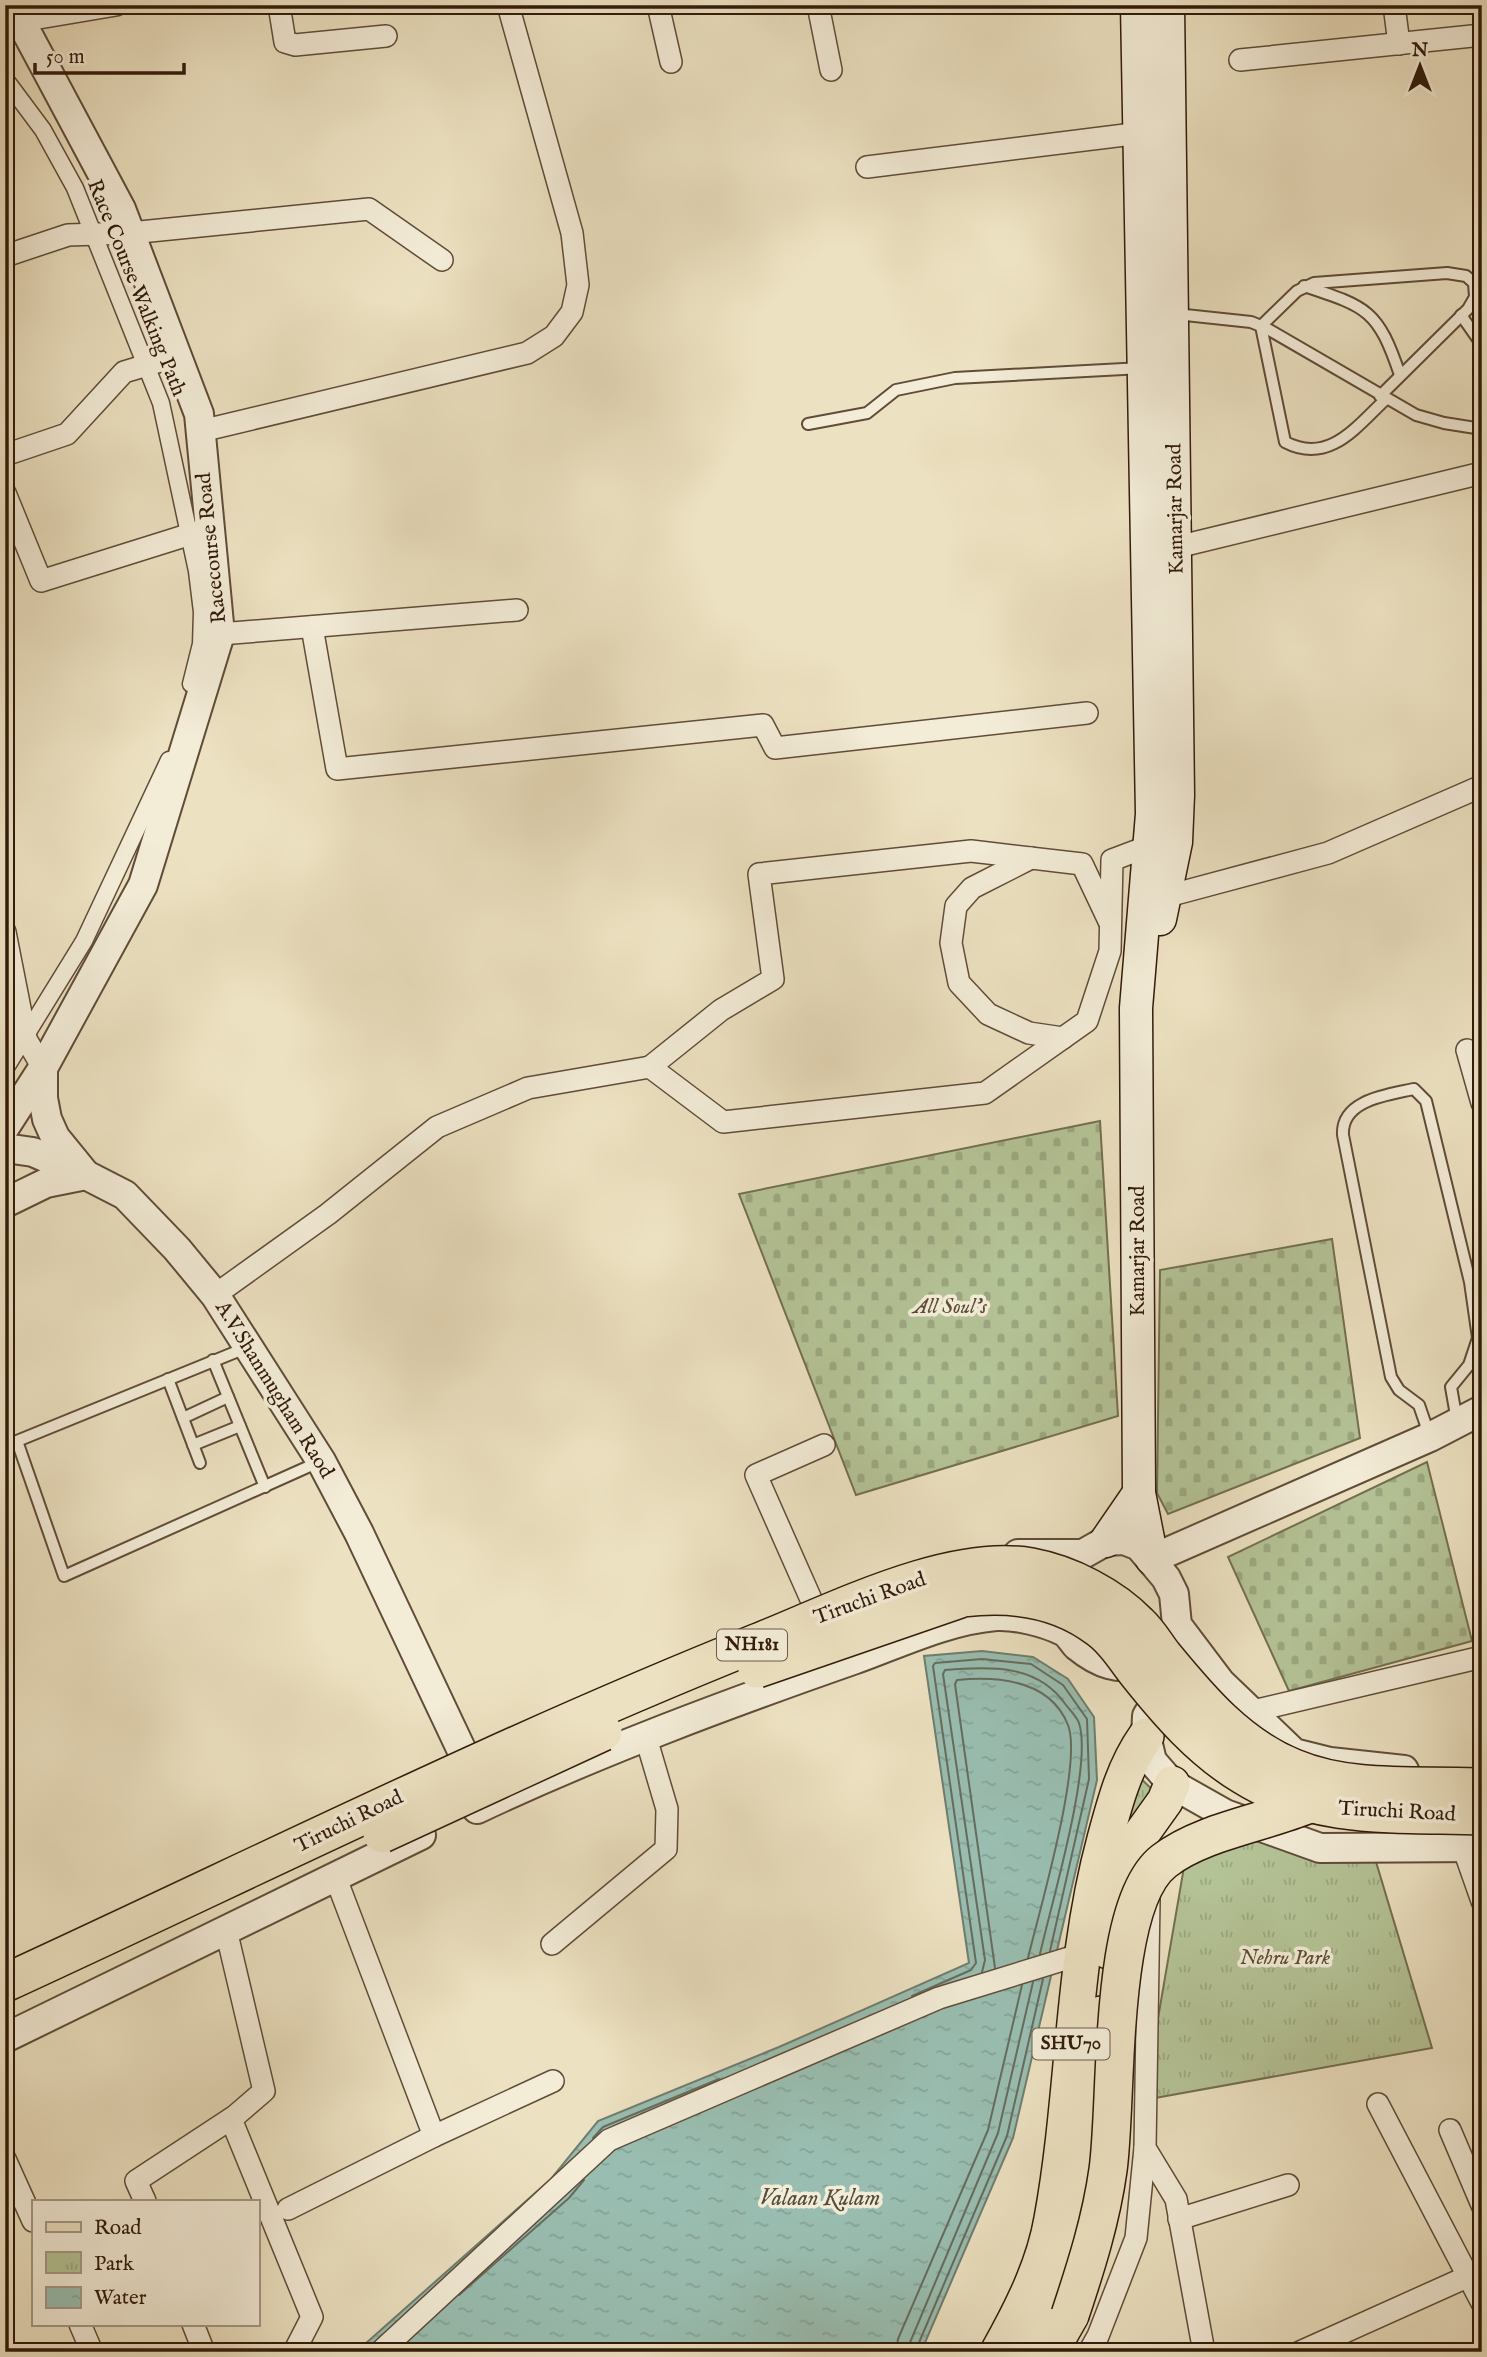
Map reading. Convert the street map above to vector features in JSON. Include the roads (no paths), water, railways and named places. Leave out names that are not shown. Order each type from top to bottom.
[{"type":"highway","name":"Tiruchi Road","points":[[5,1983],[506,1748],[620,1698],[917,1580],[1002,1563],[1034,1567],[1065,1578],[1093,1590],[1126,1612],[1142,1626],[1220,1720],[1255,1748],[1295,1769],[1366,1783],[1482,1787]]},
{"type":"highway","name":"Tiruchi Road","points":[[5,2011],[633,1718],[789,1657],[963,1598],[996,1594],[1043,1600],[1100,1629],[1194,1738],[1245,1777],[1307,1805],[1362,1812],[1475,1837]]},
{"type":"highway","points":[[1049,2352],[1070,2315],[1093,2247],[1108,2169],[1118,2010],[1134,1911],[1146,1880],[1163,1861],[1183,1849],[1307,1805]]},
{"type":"main road","name":"Kamarjar Road","points":[[1137,5],[1152,814],[1136,1008],[1139,1493],[1152,1559]]},
{"type":"main road","name":"Kamarjar Road","points":[[1136,1008],[1176,842],[1178,807],[1177,547],[1168,5]]},
{"type":"main road","points":[[1095,1548],[1139,1493]]},
{"type":"main road","name":"SHU70","points":[[998,2352],[1023,2307],[1052,2222],[1082,1954],[1098,1864],[1118,1792],[1147,1726]]},
{"type":"main road","name":"SHU70","points":[[1027,2352],[1050,2311],[1078,2208],[1108,1949],[1130,1850],[1169,1793]]},
{"type":"street","points":[[14,13],[116,5]]},
{"type":"street","points":[[279,5],[285,42],[295,45],[386,36]]},
{"type":"street","points":[[201,431],[527,353],[554,336],[572,312],[578,285],[572,233],[508,5]]},
{"type":"street","points":[[658,5],[671,62]]},
{"type":"street","points":[[818,5],[831,70]]},
{"type":"street","points":[[1394,5],[1399,44]]},
{"type":"street","name":"Racecourse Road","points":[[5,1126],[43,1068],[143,885],[220,634],[200,531],[199,414],[121,209],[14,13]]},
{"type":"street","points":[[1240,60],[1482,36]]},
{"type":"street","name":"Race Course Walking Path","points":[[5,79],[43,130],[75,188],[161,402],[200,531],[202,612],[201,644],[167,765],[84,941],[26,1039],[5,1069]]},
{"type":"street","points":[[866,167],[1141,133]]},
{"type":"street","points":[[5,256],[68,235],[130,233],[369,209],[442,260]]},
{"type":"street","points":[[5,455],[67,434],[124,372],[177,356]]},
{"type":"street","points":[[1177,547],[1482,473]]},
{"type":"street","points":[[5,493],[41,581],[200,531]]},
{"type":"street","points":[[220,634],[517,610]]},
{"type":"street","points":[[312,627],[337,769],[763,725],[775,748],[1087,713]]},
{"type":"street","points":[[1164,897],[1328,853],[1482,786]]},
{"type":"street","points":[[650,1067],[723,1122],[985,1093],[1087,1021],[1110,951],[1112,860],[1149,846]]},
{"type":"street","points":[[215,1295],[328,1214],[438,1127],[528,1088],[650,1067],[721,1010],[773,979],[759,874],[971,851],[1082,864],[1111,925]]},
{"type":"street","points":[[1031,858],[972,888],[956,906],[951,943],[959,983],[988,1014],[1029,1033],[1063,1038]]},
{"type":"street","points":[[5,932],[26,1039],[43,1068]]},
{"type":"street","points":[[1467,1050],[1482,1103]]},
{"type":"street","name":"A.V.Shanmugham Raod","points":[[43,1068],[47,1119],[55,1137],[86,1175],[125,1195],[177,1249],[215,1295],[321,1461],[359,1533],[463,1753]]},
{"type":"street","points":[[5,1148],[33,1152],[86,1175]]},
{"type":"street","points":[[5,1203],[46,1184],[86,1175]]},
{"type":"street","points":[[1152,1559],[1470,1417]]},
{"type":"street","points":[[814,1606],[756,1475],[824,1445]]},
{"type":"street","points":[[5,1966],[463,1753],[814,1606],[958,1555],[1095,1548],[1124,1540],[1139,1546],[1152,1559],[1174,1594],[1177,1625],[1171,1641],[1159,1656],[1144,1664],[1106,1663]]},
{"type":"street","points":[[1065,1632],[1060,1617],[1061,1588],[1072,1563],[1095,1548]]},
{"type":"street","name":"Tiruchi Road","points":[[5,2038],[483,1806],[646,1738],[943,1628],[997,1616],[1034,1621],[1065,1632],[1077,1646],[1106,1663],[1147,1726]]},
{"type":"street","points":[[1177,1625],[1249,1712],[1294,1753],[1330,1762],[1419,1771],[1482,1771]]},
{"type":"street","points":[[1249,1712],[1482,1657]]},
{"type":"street","points":[[1089,2352],[1136,2238],[1145,2148],[1149,1890],[1169,1793],[1152,1761],[1147,1726],[1165,1688],[1214,1671]]},
{"type":"street","points":[[552,1944],[666,1849],[667,1809],[646,1738]]},
{"type":"street","points":[[1207,1804],[1252,1793],[1276,1774],[1294,1753]]},
{"type":"street","points":[[1169,1793],[1207,1804],[1225,1814],[1320,1848],[1475,1837],[1482,1901]]},
{"type":"street","points":[[335,1877],[434,2136]]},
{"type":"street","points":[[145,2200],[136,2181],[231,2119],[264,2091],[226,1930]]},
{"type":"street","points":[[380,2352],[609,2140],[939,1998],[1082,1954]]},
{"type":"street","points":[[288,2209],[434,2136],[554,2081]]},
{"type":"street","points":[[1378,2104],[1475,2275],[1482,2303]]},
{"type":"street","points":[[231,2119],[312,2317],[294,2352]]},
{"type":"street","points":[[1450,2130],[1482,2205]]},
{"type":"street","points":[[1145,2148],[1176,2199],[1204,2352]]},
{"type":"street","points":[[5,2159],[32,2219]]},
{"type":"street","points":[[1179,2219],[1288,2185]]},
{"type":"street","points":[[1300,2352],[1475,2275]]},
{"type":"street","points":[[81,2326],[92,2352]]},
{"type":"street","points":[[194,2326],[204,2352]]},
{"type":"lane","points":[[1447,273],[1466,276],[1474,283],[1475,297],[1461,315],[1400,375],[1383,397],[1335,446],[1315,451],[1297,448],[1285,442],[1261,326],[1304,286],[1340,278],[1447,273]]},
{"type":"lane","points":[[1304,286],[1344,299],[1376,318],[1388,339],[1400,375]]},
{"type":"lane","points":[[1173,314],[1251,322],[1416,415],[1482,429]]},
{"type":"lane","points":[[1461,315],[1482,345]]},
{"type":"lane","points":[[808,424],[866,413],[896,390],[955,378],[1144,368]]},
{"type":"lane","points":[[1430,1437],[1419,1405],[1399,1390],[1391,1377],[1342,1125],[1356,1107],[1414,1089],[1426,1101],[1469,1282],[1478,1338],[1469,1365],[1450,1393],[1470,1417]]},
{"type":"lane","points":[[248,1347],[17,1441],[64,1576],[321,1461]]},
{"type":"lane","points":[[213,1360],[265,1486]]},
{"type":"lane","points":[[168,1379],[200,1463]]},
{"type":"lane","points":[[183,1418],[228,1397]]},
{"type":"lane","points":[[193,1444],[240,1426]]},
{"type":"water","name":"Valaan Kulam","points":[[982,1651],[1033,1657],[1068,1679],[1094,1717],[1097,1780],[1013,2138],[921,2352],[356,2352],[551,2179],[598,2121],[779,2047],[969,1963],[924,1656]]},
{"type":"park label","name":"All Soul's","points":[[950,1307]]},
{"type":"park label","name":"Nehru Park","points":[[1285,1958]]}]
